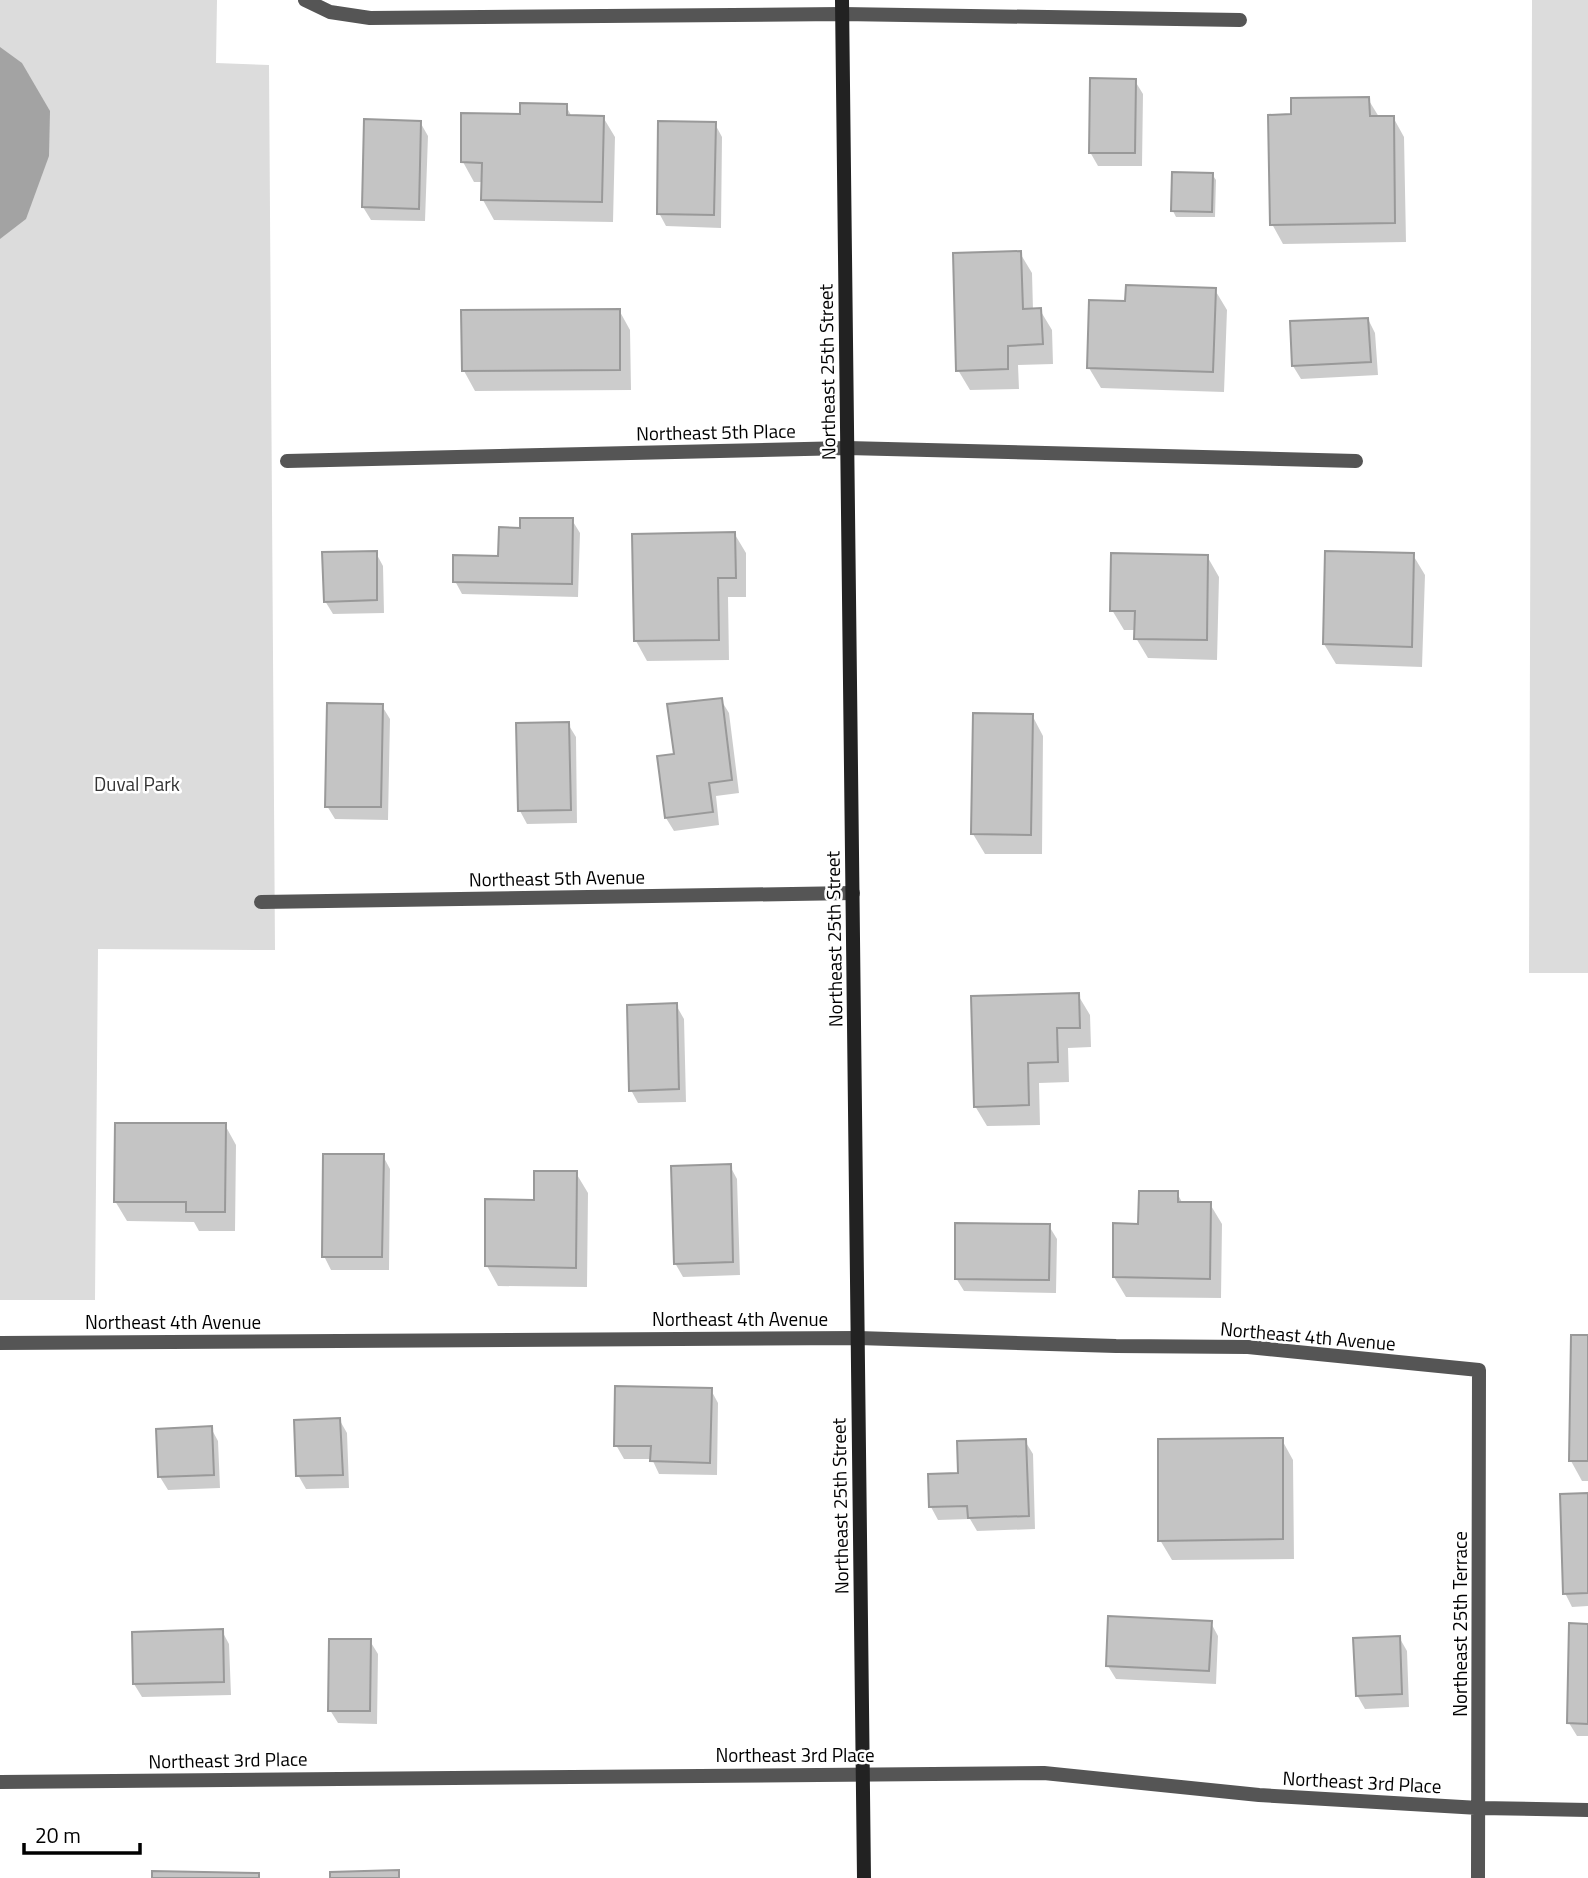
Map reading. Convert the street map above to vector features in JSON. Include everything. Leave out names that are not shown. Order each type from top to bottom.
[{"type":"street","points":[[305,0],[330,12],[370,18],[842,7],[1240,20]]},
{"type":"street","name":"Northeast 25th Street","points":[[842,7],[864,1878]]},
{"type":"street","name":"Northeast 5th Place","points":[[287,461],[847,448],[1356,461]]},
{"type":"street","name":"Northeast 5th Avenue","points":[[261,902],[853,893]]},
{"type":"street","name":"Northeast 4th Avenue","points":[[0,1343],[858,1338],[1248,1347],[1479,1370]]},
{"type":"street","name":"Northeast 25th Terrace","points":[[1478,1878],[1479,1370]]},
{"type":"street","name":"Northeast 3rd Place","points":[[0,1782],[1044,1773],[1259,1795],[1479,1808],[1588,1810]]},
{"type":"green space","name":"Duval Park","points":[[0,0],[217,0],[216,63],[269,65],[275,950],[98,949],[95,1300],[0,1300]]},
{"type":"green space","points":[[1532,0],[1588,0],[1588,973],[1529,973]]},
{"type":"shaded area","points":[[0,47],[22,63],[50,111],[49,156],[26,219],[0,239]]},
{"type":"building","points":[[1090,78],[1136,79],[1135,153],[1089,153]]},
{"type":"building","points":[[1369,97],[1370,116],[1394,116],[1395,223],[1270,225],[1268,115],[1291,114],[1291,98]]},
{"type":"building","points":[[520,103],[567,104],[567,115],[604,116],[602,202],[481,200],[482,163],[461,162],[461,113],[520,114]]},
{"type":"building","points":[[364,119],[421,121],[419,209],[362,207]]},
{"type":"building","points":[[658,121],[716,122],[714,215],[657,214]]},
{"type":"building","points":[[1172,172],[1213,173],[1212,212],[1171,211]]},
{"type":"building","points":[[1021,251],[1023,309],[1041,308],[1043,344],[1008,346],[1008,369],[956,371],[953,253]]},
{"type":"building","points":[[1126,285],[1216,288],[1213,372],[1087,368],[1089,300],[1125,301]]},
{"type":"building","points":[[620,309],[620,370],[462,371],[461,310]]},
{"type":"building","points":[[1368,318],[1371,362],[1292,366],[1290,321]]},
{"type":"building","points":[[520,518],[573,518],[572,584],[453,582],[453,555],[498,556],[499,527],[520,528]]},
{"type":"building","points":[[735,532],[736,578],[718,578],[719,640],[634,641],[632,534]]},
{"type":"building","points":[[377,551],[377,600],[324,602],[322,552]]},
{"type":"building","points":[[1325,551],[1414,553],[1412,647],[1323,644]]},
{"type":"building","points":[[1111,553],[1208,555],[1207,640],[1134,639],[1135,611],[1110,611]]},
{"type":"building","points":[[722,698],[732,780],[709,783],[713,812],[665,818],[657,756],[674,754],[667,704]]},
{"type":"building","points":[[327,703],[383,704],[381,807],[325,807]]},
{"type":"building","points":[[973,713],[1033,714],[1031,835],[971,834]]},
{"type":"building","points":[[569,722],[571,810],[518,811],[516,723]]},
{"type":"building","points":[[1079,993],[1080,1028],[1057,1028],[1058,1062],[1028,1063],[1029,1105],[974,1107],[971,996]]},
{"type":"building","points":[[677,1003],[679,1089],[629,1091],[627,1005]]},
{"type":"building","points":[[115,1123],[226,1123],[225,1212],[186,1212],[186,1202],[114,1202]]},
{"type":"building","points":[[323,1154],[384,1154],[382,1257],[322,1257]]},
{"type":"building","points":[[731,1164],[733,1262],[674,1264],[671,1166]]},
{"type":"building","points":[[534,1171],[577,1171],[576,1268],[485,1266],[485,1199],[534,1200]]},
{"type":"building","points":[[1139,1191],[1178,1191],[1178,1202],[1211,1202],[1210,1279],[1113,1277],[1113,1223],[1138,1224]]},
{"type":"building","points":[[955,1223],[1050,1224],[1049,1280],[955,1279]]},
{"type":"building","points":[[1571,1335],[1588,1335],[1588,1461],[1569,1461]]},
{"type":"building","points":[[615,1386],[712,1388],[710,1463],[650,1461],[651,1446],[614,1446]]},
{"type":"building","points":[[340,1418],[343,1475],[296,1476],[294,1420]]},
{"type":"building","points":[[212,1426],[214,1475],[158,1477],[156,1429]]},
{"type":"building","points":[[1283,1438],[1283,1539],[1158,1541],[1158,1439]]},
{"type":"building","points":[[1026,1439],[1029,1516],[968,1518],[967,1506],[929,1507],[928,1474],[958,1473],[957,1441]]},
{"type":"building","points":[[1588,1493],[1588,1593],[1563,1594],[1560,1494]]},
{"type":"building","points":[[1108,1616],[1212,1621],[1209,1671],[1106,1666]]},
{"type":"building","points":[[1569,1623],[1588,1624],[1588,1724],[1567,1723]]},
{"type":"building","points":[[223,1629],[224,1682],[133,1684],[132,1632]]},
{"type":"building","points":[[1400,1636],[1402,1694],[1356,1696],[1353,1638]]},
{"type":"building","points":[[329,1639],[371,1639],[370,1711],[328,1711]]},
{"type":"building","points":[[399,1870],[399,1878],[330,1878],[330,1872]]},
{"type":"building","points":[[152,1871],[259,1873],[259,1878],[152,1878]]}]
